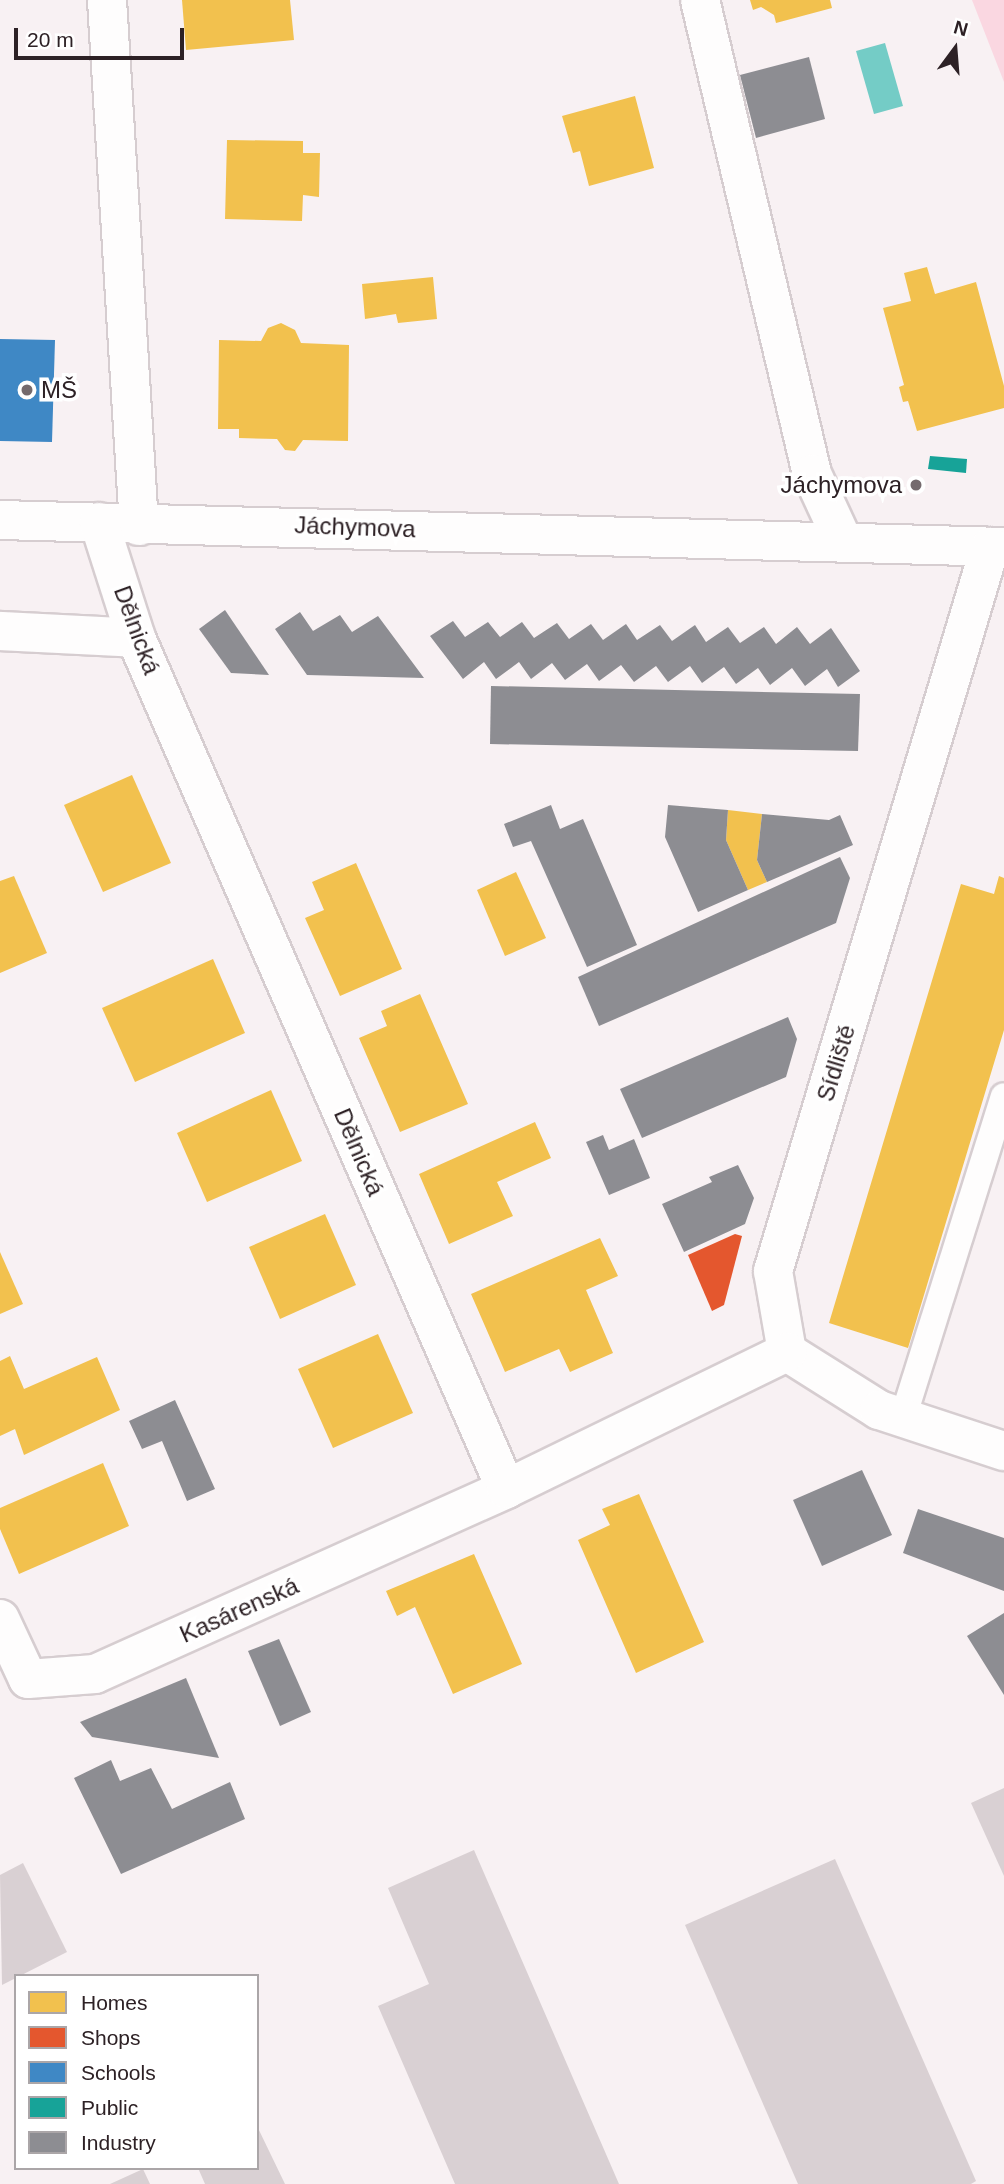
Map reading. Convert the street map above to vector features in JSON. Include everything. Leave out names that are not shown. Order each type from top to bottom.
[{"type":"street","points":[[107,0],[139,526]]},
{"type":"street","points":[[700,0],[812,474],[842,541]]},
{"type":"street","name":"Jáchymova","points":[[0,520],[99,522],[139,526],[204,523],[997,547]]},
{"type":"street","name":"Dělnická","points":[[99,522],[136,638],[506,1489]]},
{"type":"street","name":"Sídliště","points":[[787,1352],[773,1270],[997,547]]},
{"type":"street","points":[[0,631],[136,638]]},
{"type":"street","points":[[506,1489],[787,1352],[879,1410],[1004,1451]]},
{"type":"street","name":"Kasárenská","points":[[0,1619],[28,1679],[95,1674],[506,1489]]},
{"type":"lane","points":[[903,1418],[1004,1096]]},
{"type":"shaded area","points":[[972,0],[1004,0],[1004,82]]},
{"type":"water","points":[[885,43],[903,106],[874,114],[856,51]]},
{"type":"building: Homes","points":[[182,0],[290,0],[294,40],[186,50]]},
{"type":"building: Homes","points":[[750,0],[830,0],[832,8],[776,23],[774,15],[761,7],[753,10]]},
{"type":"building: Homes","points":[[635,96],[654,168],[589,186],[580,151],[573,153],[562,116]]},
{"type":"building: Homes","points":[[227,140],[303,141],[303,153],[320,153],[319,197],[303,195],[302,221],[225,219]]},
{"type":"building: Homes","points":[[927,267],[935,294],[976,282],[1004,386],[1004,408],[917,431],[908,401],[903,402],[899,387],[904,385],[883,308],[911,301],[904,273]]},
{"type":"building: Homes","points":[[433,277],[437,319],[398,323],[396,314],[365,319],[362,284]]},
{"type":"building: Homes","points":[[281,323],[295,330],[301,343],[349,345],[348,441],[303,440],[295,451],[285,450],[277,439],[239,438],[239,429],[218,429],[219,340],[261,341],[268,328]]},
{"type":"building: Homes","points":[[132,775],[171,863],[103,892],[64,805]]},
{"type":"building: Homes","points":[[728,810],[762,814],[757,860],[767,882],[748,890],[726,840]]},
{"type":"building: Homes","points":[[356,863],[402,969],[340,996],[305,918],[324,910],[312,882]]},
{"type":"building: Homes","points":[[516,872],[546,938],[505,956],[477,890]]},
{"type":"building: Homes","points":[[14,876],[47,953],[0,973],[0,881]]},
{"type":"building: Homes","points":[[999,876],[1004,878],[1004,1030],[908,1348],[829,1323],[961,884],[994,894]]},
{"type":"building: Homes","points":[[213,959],[245,1033],[135,1082],[102,1008]]},
{"type":"building: Homes","points":[[420,994],[468,1104],[400,1132],[359,1038],[387,1026],[381,1011]]},
{"type":"building: Homes","points":[[271,1090],[302,1161],[207,1202],[177,1133]]},
{"type":"building: Homes","points":[[535,1122],[551,1158],[497,1182],[513,1216],[449,1244],[419,1174]]},
{"type":"building: Homes","points":[[325,1214],[356,1285],[280,1319],[249,1247]]},
{"type":"building: Homes","points":[[600,1238],[618,1276],[586,1290],[613,1353],[570,1372],[559,1349],[505,1372],[471,1294]]},
{"type":"building: Homes","points":[[0,1252],[23,1304],[0,1314]]},
{"type":"building: Homes","points":[[378,1334],[413,1413],[333,1448],[298,1369]]},
{"type":"building: Homes","points":[[10,1356],[24,1389],[97,1357],[120,1410],[24,1455],[15,1429],[0,1436],[0,1361]]},
{"type":"building: Homes","points":[[103,1463],[129,1526],[19,1574],[0,1529],[0,1508]]},
{"type":"building: Homes","points":[[639,1494],[704,1642],[636,1673],[578,1540],[610,1525],[602,1509]]},
{"type":"building: Homes","points":[[474,1554],[522,1664],[453,1694],[415,1607],[397,1616],[386,1591]]},
{"type":"building: Shops","points":[[735,1234],[742,1236],[724,1305],[712,1311],[688,1255]]},
{"type":"building: Schools","name":"MŠ","points":[[0,339],[55,340],[52,442],[0,441]]},
{"type":"building: Public","points":[[930,456],[967,459],[966,473],[928,469]]},
{"type":"building: Industry","points":[[809,57],[825,119],[756,138],[740,75]]},
{"type":"building: Industry","points":[[225,610],[269,675],[231,673],[199,629]]},
{"type":"building: Industry","points":[[300,612],[313,631],[340,615],[352,632],[378,616],[424,678],[307,675],[275,629]]},
{"type":"building: Industry","points":[[453,621],[465,637],[488,622],[500,637],[522,622],[534,638],[557,623],[569,639],[591,624],[603,640],[626,624],[637,640],[660,625],[672,641],[695,625],[706,642],[728,627],[740,643],[764,627],[776,644],[797,627],[810,644],[831,628],[860,671],[838,687],[827,669],[805,686],[792,668],[770,685],[758,668],[736,684],[724,667],[702,683],[690,666],[668,682],[656,666],[634,682],[621,665],[599,681],[587,664],[565,680],[552,663],[531,679],[519,662],[496,679],[484,662],[463,679],[430,636]]},
{"type":"building: Industry","points":[[491,686],[860,694],[858,751],[490,744]]},
{"type":"building: Industry","points":[[551,805],[560,829],[583,819],[637,945],[587,967],[531,841],[513,847],[504,824]]},
{"type":"building: Industry","points":[[668,805],[728,810],[726,840],[748,890],[698,912],[665,837]]},
{"type":"building: Industry","points":[[762,814],[829,820],[840,815],[853,845],[767,882],[757,860]]},
{"type":"building: Industry","points":[[840,857],[850,878],[836,923],[599,1026],[578,977]]},
{"type":"building: Industry","points":[[788,1017],[797,1039],[786,1077],[642,1138],[620,1089]]},
{"type":"building: Industry","points":[[603,1135],[609,1150],[634,1139],[650,1178],[609,1195],[586,1142]]},
{"type":"building: Industry","points":[[738,1165],[754,1198],[745,1224],[684,1252],[662,1204],[712,1182],[709,1177]]},
{"type":"building: Industry","points":[[175,1400],[215,1489],[187,1501],[162,1441],[142,1449],[129,1421]]},
{"type":"building: Industry","points":[[862,1470],[892,1535],[822,1566],[793,1500]]},
{"type":"building: Industry","points":[[918,1509],[1004,1538],[1004,1591],[903,1553]]},
{"type":"building: Industry","points":[[1004,1613],[1004,1695],[967,1636]]},
{"type":"building: Industry","points":[[279,1639],[311,1712],[280,1726],[248,1651]]},
{"type":"building: Industry","points":[[186,1678],[219,1758],[92,1737],[80,1722]]},
{"type":"building: Industry","points":[[111,1760],[120,1781],[151,1768],[172,1809],[230,1782],[245,1819],[121,1874],[74,1778]]},
{"type":"building: Other","points":[[1004,1788],[1004,1876],[971,1803]]},
{"type":"building: Other","points":[[474,1850],[619,2184],[455,2184],[378,2006],[429,1984],[388,1888]]},
{"type":"building: Other","points":[[835,1859],[976,2181],[971,2184],[798,2184],[685,1925]]},
{"type":"building: Other","points":[[23,1863],[67,1952],[24,1974],[14,1974],[14,1979],[2,1985],[0,1875]]},
{"type":"building: Other","points":[[259,2130],[285,2184],[205,2184],[199,2170],[259,2170]]},
{"type":"building: Other","points":[[143,2170],[150,2184],[110,2184]]},
{"type":"place","name":"MŠ","points":[[27,390]]},
{"type":"place","name":"Jáchymova","points":[[916,485]]}]
